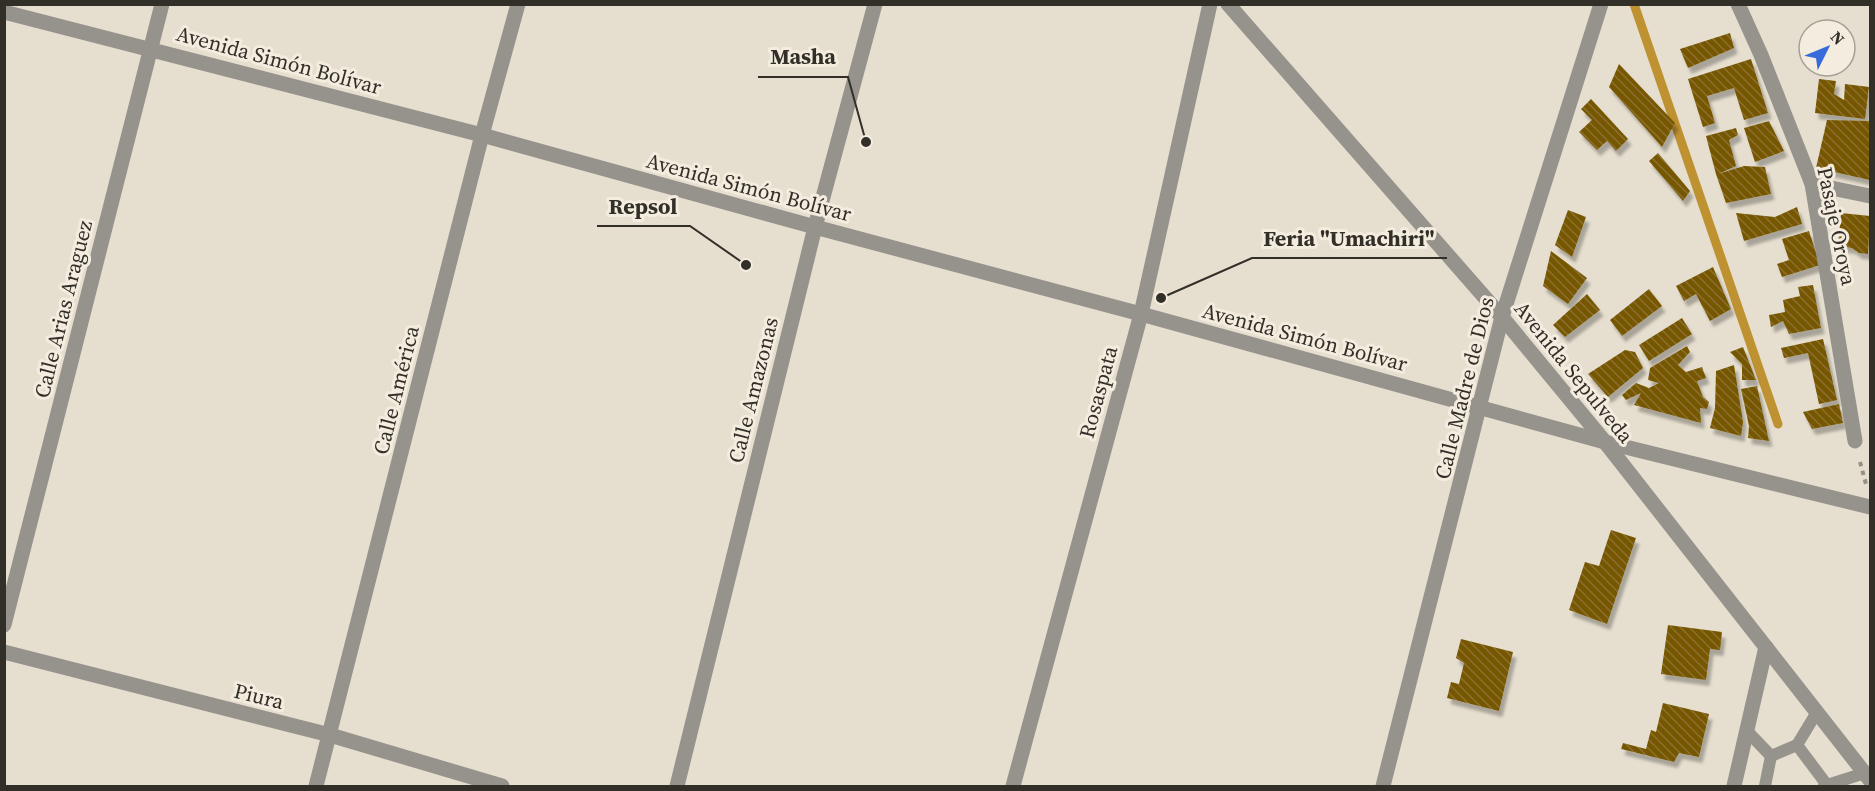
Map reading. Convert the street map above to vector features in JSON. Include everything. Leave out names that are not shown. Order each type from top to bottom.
[{"type":"street","name":"Calle Arias Araguez","points":[[4,625],[162,4]]},
{"type":"street","name":"Calle América","points":[[316,786],[482,135],[518,4]]},
{"type":"street","name":"Calle Amazonas","points":[[677,786],[815,227],[875,4]]},
{"type":"street","name":"Rosaspata","points":[[1013,786],[1141,314],[1210,4]]},
{"type":"street","name":"Avenida Sepulveda","points":[[1228,4],[1502,316],[1605,442],[1868,777]]},
{"type":"street","name":"Calle Madre de Dios","points":[[1383,786],[1502,316],[1601,4]]},
{"type":"street","name":"Pasaje Oroya","points":[[1738,4],[1761,55],[1812,184],[1855,441]]},
{"type":"street","name":"Avenida Simón Bolívar","points":[[4,12],[482,135],[1605,442],[1870,507]]},
{"type":"street","points":[[1812,184],[1870,196]]},
{"type":"street","points":[[1734,786],[1766,647]]},
{"type":"street","name":"Piura","points":[[4,652],[330,735],[502,786]]},
{"type":"lane","points":[[1772,756],[1797,745],[1817,712]]},
{"type":"lane","points":[[1747,731],[1772,756]]},
{"type":"lane","points":[[1797,745],[1825,786],[1868,777]]},
{"type":"lane","points":[[1765,786],[1772,756]]},
{"type":"path","points":[[1855,441],[1868,490]]},
{"type":"building","points":[[1730,33],[1734,48],[1688,68],[1680,49]]},
{"type":"building","points":[[1751,59],[1768,113],[1744,120],[1734,88],[1707,96],[1715,123],[1703,127],[1688,79]]},
{"type":"building","points":[[1619,64],[1675,123],[1662,147],[1609,87]]},
{"type":"building","points":[[1819,79],[1836,81],[1834,94],[1844,100],[1845,84],[1869,87],[1865,119],[1815,113]]},
{"type":"building","points":[[1591,99],[1628,139],[1616,151],[1607,141],[1597,150],[1579,132],[1592,120],[1581,109]]},
{"type":"building","points":[[1827,120],[1870,121],[1870,180],[1816,168]]},
{"type":"building","points":[[1769,121],[1784,151],[1755,162],[1744,128]]},
{"type":"building","points":[[1736,128],[1738,135],[1729,140],[1736,166],[1718,174],[1744,166],[1765,167],[1771,194],[1726,203],[1706,136]]},
{"type":"building","points":[[1658,153],[1690,191],[1683,201],[1649,161]]},
{"type":"building","points":[[1797,207],[1802,224],[1744,241],[1736,213],[1775,217]]},
{"type":"building","points":[[1568,210],[1586,217],[1572,257],[1555,245]]},
{"type":"building","points":[[1841,213],[1870,216],[1868,254],[1838,246]]},
{"type":"building","points":[[1809,231],[1820,265],[1782,277],[1777,264],[1789,260],[1782,239]]},
{"type":"building","points":[[1551,251],[1587,278],[1568,304],[1543,286]]},
{"type":"building","points":[[1713,267],[1731,309],[1710,321],[1696,294],[1684,301],[1676,286]]},
{"type":"building","points":[[1813,285],[1821,328],[1789,334],[1783,321],[1771,327],[1769,315],[1785,312],[1783,300],[1800,296],[1798,287]]},
{"type":"building","points":[[1649,289],[1662,306],[1622,336],[1610,320]]},
{"type":"building","points":[[1587,294],[1600,310],[1565,337],[1553,325]]},
{"type":"building","points":[[1682,318],[1692,334],[1649,361],[1639,345]]},
{"type":"building","points":[[1823,339],[1837,400],[1819,404],[1808,353],[1784,358],[1781,348]]},
{"type":"building","points":[[1687,346],[1690,352],[1678,365],[1686,372],[1702,367],[1706,378],[1697,381],[1703,397],[1709,402],[1707,409],[1700,408],[1701,423],[1634,405],[1641,393],[1626,400],[1622,395],[1636,383],[1649,388],[1659,383],[1648,380],[1650,368]]},
{"type":"building","points":[[1743,347],[1756,380],[1742,380],[1742,364],[1730,352]]},
{"type":"building","points":[[1625,350],[1635,352],[1643,368],[1608,397],[1588,374]]},
{"type":"building","points":[[1734,365],[1743,422],[1741,436],[1710,428],[1715,408],[1716,371]]},
{"type":"building","points":[[1757,386],[1769,441],[1748,438],[1749,426],[1741,389]]},
{"type":"building","points":[[1839,404],[1843,423],[1812,429],[1803,412]]},
{"type":"building","points":[[1611,530],[1636,538],[1607,624],[1569,610],[1585,562],[1599,566]]},
{"type":"building","points":[[1668,625],[1722,632],[1720,650],[1710,649],[1706,680],[1661,674]]},
{"type":"building","points":[[1461,639],[1513,652],[1499,711],[1447,698],[1451,682],[1459,684],[1464,663],[1456,658]]},
{"type":"building","points":[[1663,703],[1709,714],[1699,757],[1679,753],[1674,762],[1621,749],[1623,743],[1646,749],[1651,730],[1656,732]]},
{"type":"waterway","points":[[1634,4],[1778,424]]},
{"type":"place","name":"Masha","points":[[866,142]]},
{"type":"place","name":"Repsol","points":[[746,265]]},
{"type":"place","name":"Feria \"Umachiri\"","points":[[1161,298]]}]
